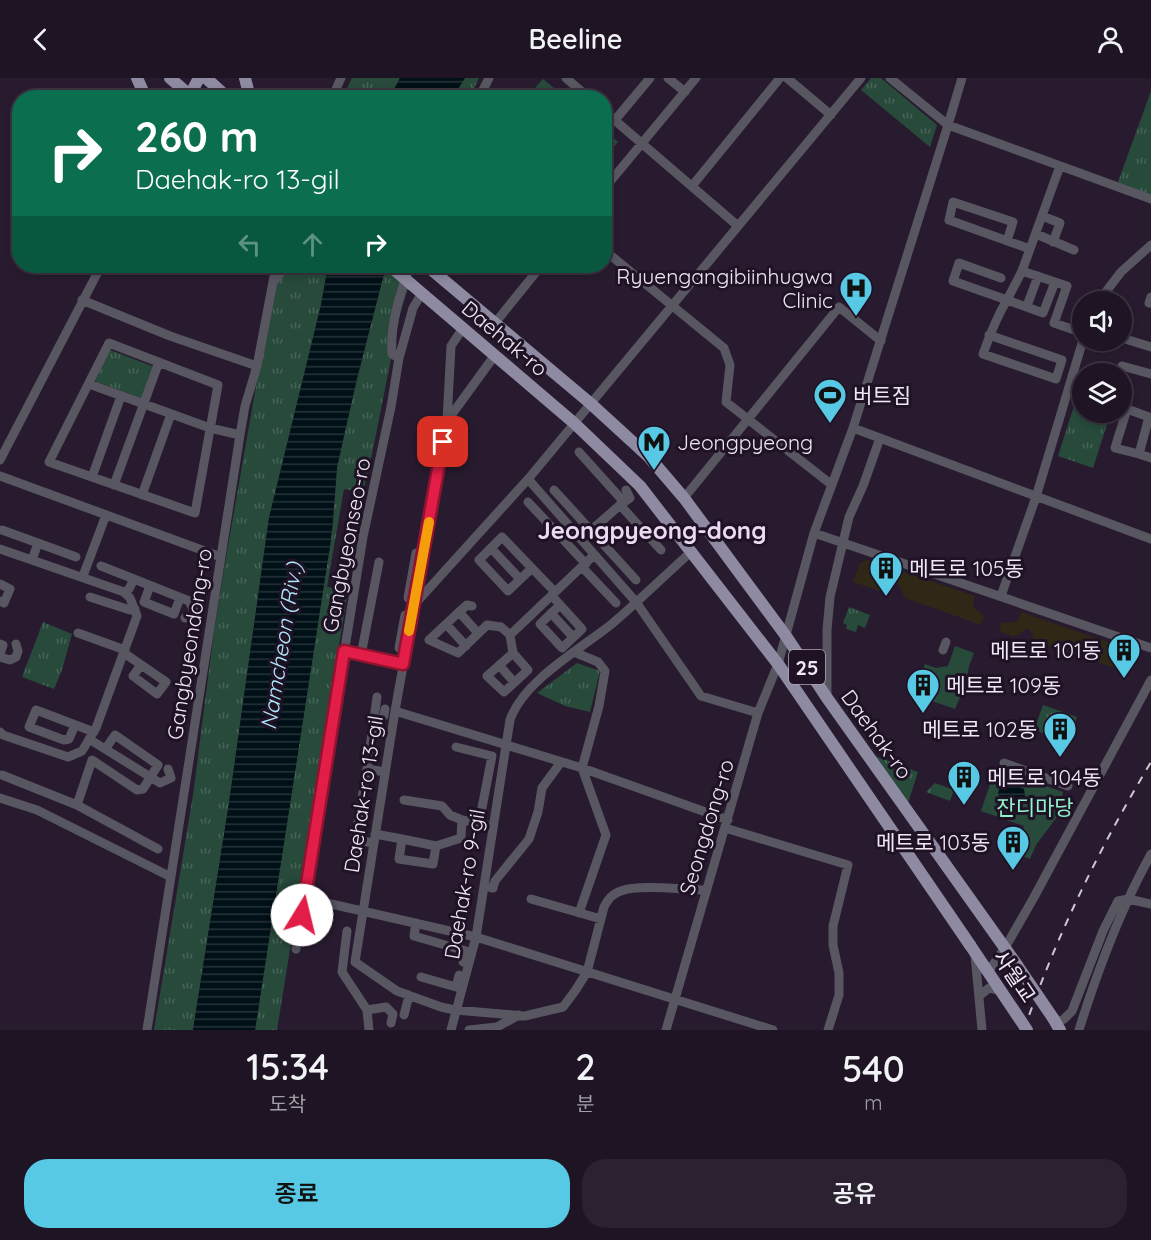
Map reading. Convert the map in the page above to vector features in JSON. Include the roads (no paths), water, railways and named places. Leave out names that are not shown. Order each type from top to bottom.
[{"type":"main road","points":[[170,78],[183,90]]},
{"type":"main road","points":[[206,78],[219,90]]},
{"type":"main road","name":"Daehak-ro","points":[[398,273],[574,423],[640,486],[778,664],[972,948]]},
{"type":"main road","name":"Daehak-ro","points":[[436,273],[590,403],[649,457],[684,498],[786,636],[827,698],[1005,946]]},
{"type":"main road","name":"사월교","points":[[1005,946],[1056,1024]]},
{"type":"main road","name":"사월교","points":[[972,948],[1027,1030]]},
{"type":"street","points":[[566,78],[580,90]]},
{"type":"street","points":[[615,120],[650,78]]},
{"type":"street","points":[[668,78],[685,92]]},
{"type":"street","points":[[612,180],[696,78]]},
{"type":"street","points":[[692,186],[780,78]]},
{"type":"street","points":[[787,78],[831,115]]},
{"type":"street","points":[[412,603],[528,479],[861,78]]},
{"type":"street","points":[[890,78],[948,125],[1151,199]]},
{"type":"street","name":"Seongdong-ro","points":[[666,1030],[758,712],[778,664],[814,533],[853,428],[962,78]]},
{"type":"street","points":[[612,118],[738,226]]},
{"type":"street","points":[[989,335],[1062,360],[1056,379],[983,354],[989,335],[994,320],[1008,300],[1022,271],[1060,166]]},
{"type":"street","points":[[1007,241],[1014,222],[953,202],[949,220],[1007,241],[1030,249]]},
{"type":"street","points":[[1042,216],[1060,223],[1053,242]]},
{"type":"street","points":[[1036,234],[1074,250]]},
{"type":"street","points":[[1106,291],[1121,272],[1151,245]]},
{"type":"street","points":[[612,256],[724,348],[730,365],[726,402],[832,485]]},
{"type":"street","points":[[1001,278],[959,263],[954,281],[1043,313],[1055,282]]},
{"type":"street","points":[[1022,271],[1067,286],[1054,323],[1072,329]]},
{"type":"street","points":[[0,460],[97,273]]},
{"type":"street","name":"Gangbyeondong-ro","points":[[147,1030],[169,876],[240,435],[245,406],[257,366],[275,273]]},
{"type":"street","points":[[273,282],[280,273]]},
{"type":"street","points":[[399,358],[392,354],[392,333],[398,300],[408,273]]},
{"type":"street","points":[[495,322],[535,273]]},
{"type":"street","points":[[1027,306],[1038,276]]},
{"type":"street","name":"Gangbyeonseo-ro","points":[[296,949],[363,537],[399,358],[413,308],[422,293]]},
{"type":"street","points":[[1151,297],[1151,303]]},
{"type":"street","points":[[82,300],[170,336],[257,366]]},
{"type":"street","points":[[684,498],[839,307],[881,341]]},
{"type":"street","points":[[399,648],[412,603],[447,421],[451,346],[463,328]]},
{"type":"street","points":[[1132,341],[1151,347]]},
{"type":"street","points":[[109,343],[159,363],[218,385],[195,513],[49,462],[109,343]]},
{"type":"street","points":[[1005,361],[1011,343]]},
{"type":"street","points":[[1001,596],[1036,497],[1080,351]]},
{"type":"street","points":[[447,421],[495,355]]},
{"type":"street","points":[[114,485],[159,363]]},
{"type":"street","points":[[1132,369],[1151,375]]},
{"type":"street","points":[[89,384],[210,428],[240,435]]},
{"type":"street","points":[[92,477],[120,396]]},
{"type":"street","points":[[1139,454],[1150,418],[1127,409],[1115,448],[1151,458]]},
{"type":"street","points":[[142,495],[171,414]]},
{"type":"street","points":[[853,428],[1151,539]]},
{"type":"street","points":[[827,698],[830,670],[830,597],[849,517],[880,438]]},
{"type":"street","points":[[579,452],[622,501],[620,504],[661,550]]},
{"type":"street","points":[[0,476],[221,556]]},
{"type":"street","points":[[528,479],[636,602],[701,696],[758,712]]},
{"type":"street","points":[[554,490],[636,580]]},
{"type":"street","points":[[581,540],[620,504],[630,498],[626,490]]},
{"type":"street","points":[[528,502],[616,603]]},
{"type":"street","points":[[83,576],[106,514]]},
{"type":"street","points":[[2,531],[76,556]]},
{"type":"street","points":[[814,533],[1151,648]]},
{"type":"street","points":[[532,568],[508,591],[479,560],[502,537],[532,568],[560,605],[582,629],[562,648],[540,624],[560,605]]},
{"type":"street","points":[[32,560],[38,543]]},
{"type":"street","points":[[491,548],[520,579]]},
{"type":"street","points":[[0,549],[124,592],[130,598],[137,616],[92,736],[82,751],[68,757],[1,736]]},
{"type":"street","name":"Daehak-ro 9-gil","points":[[450,1030],[476,937],[510,720],[514,710],[524,695],[558,664],[636,602],[692,552]]},
{"type":"street","points":[[412,603],[416,554]]},
{"type":"street","points":[[510,634],[594,555]]},
{"type":"street","points":[[362,655],[379,562]]},
{"type":"street","points":[[101,566],[189,601],[194,611],[190,618],[185,618]]},
{"type":"street","points":[[124,592],[129,589],[134,579]]},
{"type":"street","points":[[0,584],[10,589],[4,603],[0,601]]},
{"type":"street","points":[[150,586],[144,603],[174,614],[180,598]]},
{"type":"street","points":[[366,594],[369,614]]},
{"type":"street","points":[[90,597],[130,610],[135,609]]},
{"type":"street","name":"Daehak-ro 13-gil","points":[[412,603],[403,664],[390,710],[385,772],[355,962],[398,991],[455,1010],[519,1015]]},
{"type":"street","points":[[472,606],[467,605],[429,640],[458,653],[487,626],[501,627],[510,634],[513,653],[528,670],[504,692],[487,676],[513,653]]},
{"type":"street","points":[[537,609],[573,637]]},
{"type":"street","points":[[459,612],[478,633]]},
{"type":"street","points":[[446,624],[466,646]]},
{"type":"street","points":[[78,633],[124,651],[141,665]]},
{"type":"street","points":[[0,644],[3,645],[0,656],[10,660],[16,657],[18,651],[16,644]]},
{"type":"street","points":[[344,651],[403,664]]},
{"type":"street","points":[[574,652],[598,662],[605,671],[599,706],[582,768],[606,835],[579,913]]},
{"type":"street","points":[[499,665],[514,682]]},
{"type":"street","points":[[988,972],[1033,899],[1151,680]]},
{"type":"street","points":[[354,852],[377,697]]},
{"type":"street","points":[[75,725],[69,739],[64,740],[29,727],[36,710],[75,725],[160,783],[165,783],[171,778],[168,769]]},
{"type":"street","points":[[374,723],[390,710],[507,744],[582,768],[727,824],[849,865],[833,926],[833,945],[840,973],[838,995],[828,1030]]},
{"type":"street","points":[[77,805],[92,760],[137,790],[143,789],[158,765],[115,735],[106,748]]},
{"type":"street","points":[[456,747],[492,756],[479,823]]},
{"type":"street","points":[[484,886],[493,888],[495,881],[529,839],[543,788],[561,762]]},
{"type":"street","points":[[1004,763],[1068,786]]},
{"type":"street","points":[[367,769],[385,772]]},
{"type":"street","points":[[2,775],[77,805],[158,849]]},
{"type":"street","points":[[0,798],[37,810],[169,876]]},
{"type":"street","points":[[404,800],[442,806],[450,815],[462,820],[493,825]]},
{"type":"street","points":[[356,840],[402,839],[436,846],[460,838],[462,820]]},
{"type":"street","points":[[402,839],[399,859],[434,864],[436,846]]},
{"type":"street","points":[[1078,1030],[1099,967],[1128,899],[1151,854]]},
{"type":"street","points":[[469,1030],[497,1027],[519,1015],[525,1016],[563,1007],[587,972],[604,907],[609,897],[621,890],[638,888],[706,890]]},
{"type":"street","points":[[305,898],[476,937],[773,1030]]},
{"type":"street","points":[[531,899],[601,919]]},
{"type":"street","points":[[1056,1024],[1072,1011],[1103,931],[1119,901],[1128,899],[1151,904]]},
{"type":"street","points":[[416,923],[414,936],[466,951],[456,987],[421,977]]},
{"type":"street","points":[[347,931],[342,972],[367,1010],[369,1030]]},
{"type":"street","points":[[972,948],[982,1030]]},
{"type":"street","points":[[979,996],[989,988],[1001,991]]},
{"type":"street","points":[[404,1015],[409,995]]},
{"type":"street","points":[[367,1010],[386,1007],[393,1014],[391,1023]]},
{"type":"water","points":[[400,78],[465,78],[457,90],[394,90]]},
{"type":"water","name":"Namcheon (Riv.)","points":[[327,273],[384,273],[337,467],[331,540],[255,1030],[193,1030],[229,803],[269,518]]},
{"type":"water","points":[[1001,784],[1024,789],[1026,801],[999,796]]},
{"type":"railway","points":[[1024,1030],[1050,960],[1080,893],[1151,762]]},
{"type":"place","name":"Ryuengangibiinhugwa Clinic","points":[[856,317]]},
{"type":"place","name":"버트짐","points":[[830,424]]},
{"type":"place","name":"Jeongpyeong","points":[[654,471]]},
{"type":"place","name":"메트로 105동","points":[[886,597]]},
{"type":"place","name":"메트로 101동","points":[[1124,679]]},
{"type":"place","name":"메트로 109동","points":[[923,714]]},
{"type":"place","name":"메트로 102동","points":[[1060,758]]},
{"type":"place","name":"메트로 104동","points":[[964,806]]},
{"type":"place","name":"메트로 103동","points":[[1013,871]]},
{"type":"district","name":"Jeongpyeong-dong","points":[[652,530]]},
{"type":"park label","name":"잔디마당","points":[[1035,807]]}]
